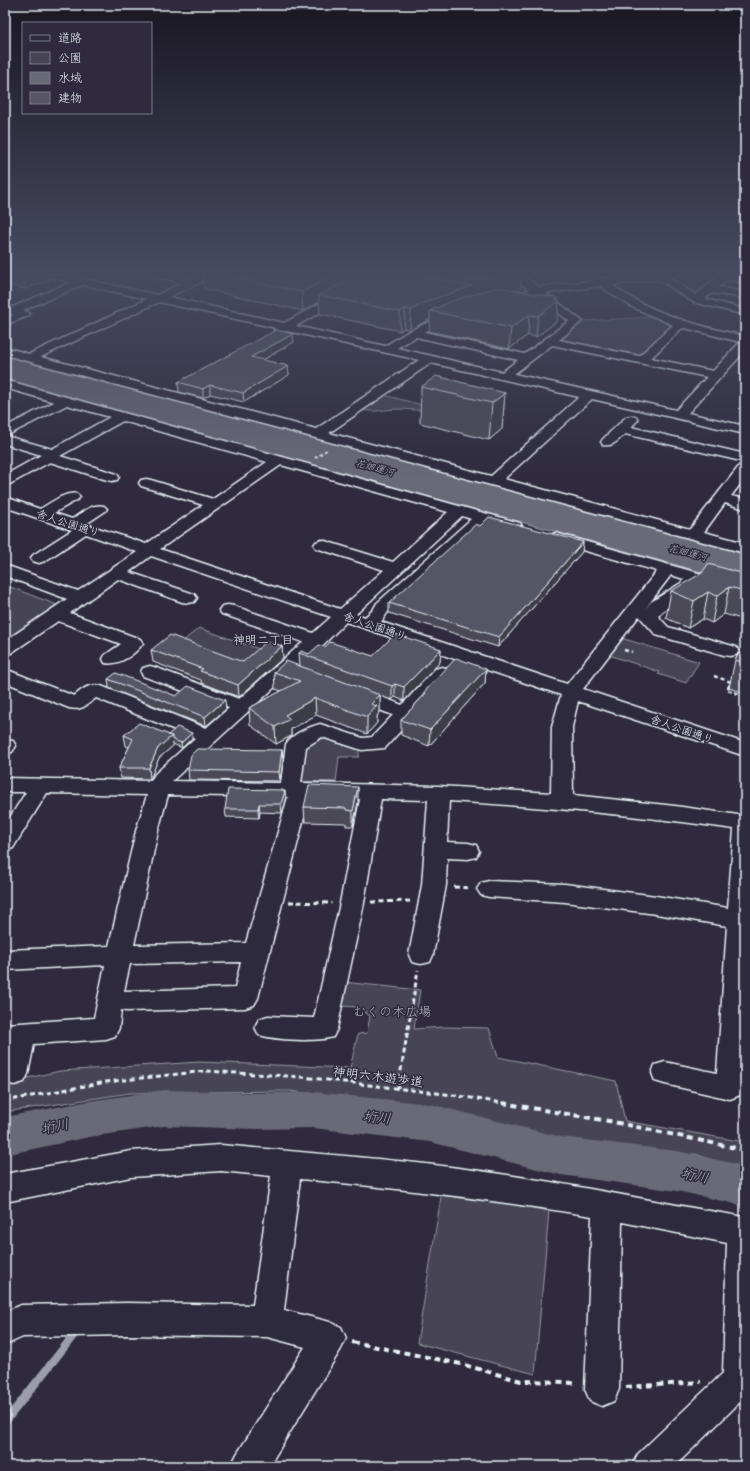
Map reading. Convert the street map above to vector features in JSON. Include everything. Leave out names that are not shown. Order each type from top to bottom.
[{"type":"street","points":[[29,358],[62,343]]},
{"type":"street","points":[[360,343],[745,430]]},
{"type":"street","points":[[388,349],[398,343]]},
{"type":"street","points":[[457,343],[527,358]]},
{"type":"street","points":[[504,376],[547,343]]},
{"type":"street","points":[[557,343],[716,375]]},
{"type":"street","points":[[642,360],[662,343]]},
{"type":"street","points":[[679,415],[745,344]]},
{"type":"street","points":[[5,351],[745,548]]},
{"type":"street","points":[[318,434],[429,359]]},
{"type":"street","points":[[5,384],[526,530]]},
{"type":"street","points":[[164,393],[181,384]]},
{"type":"street","points":[[494,481],[589,395]]},
{"type":"street","points":[[5,432],[66,401]]},
{"type":"street","points":[[608,442],[644,407]]},
{"type":"street","points":[[5,481],[121,417]]},
{"type":"street","points":[[622,429],[745,458]]},
{"type":"street","points":[[5,440],[112,477]]},
{"type":"street","points":[[5,649],[81,598],[278,460]]},
{"type":"street","points":[[5,466],[22,472]]},
{"type":"street","points":[[694,534],[745,468]]},
{"type":"street","points":[[146,483],[214,504]]},
{"type":"street","points":[[41,514],[72,497]]},
{"type":"street","points":[[722,498],[745,504]]},
{"type":"street","name":"舎人公園通り","points":[[5,502],[745,750]]},
{"type":"street","points":[[39,558],[99,509]]},
{"type":"street","points":[[14,1074],[14,1035],[106,1028],[110,998],[147,831],[158,787],[162,779],[317,641],[459,511]]},
{"type":"street","points":[[368,623],[380,613],[383,607],[482,517]]},
{"type":"street","points":[[541,534],[745,591]]},
{"type":"street","points":[[322,545],[395,568]]},
{"type":"street","points":[[562,801],[562,726],[571,692],[667,569]]},
{"type":"street","points":[[5,570],[81,598]]},
{"type":"street","points":[[116,573],[188,598]]},
{"type":"street","points":[[695,577],[687,587],[657,606],[648,616],[662,631],[730,651]]},
{"type":"street","points":[[228,610],[317,641]]},
{"type":"street","points":[[57,614],[134,643],[112,659]]},
{"type":"street","points":[[628,618],[649,624],[655,623]]},
{"type":"street","points":[[126,1001],[245,998],[295,791],[296,744],[320,730],[362,744],[378,743],[460,654]]},
{"type":"street","points":[[284,670],[305,677]]},
{"type":"street","points":[[150,672],[243,707]]},
{"type":"street","points":[[5,675],[76,704],[94,690],[209,737]]},
{"type":"street","points":[[341,690],[406,713]]},
{"type":"street","points":[[5,785],[439,793],[562,801],[668,812],[745,824],[738,1070],[730,1087],[665,1073]]},
{"type":"street","points":[[5,843],[41,786]]},
{"type":"street","points":[[268,1028],[324,1029],[352,903],[371,792]]},
{"type":"street","points":[[421,955],[432,893],[439,793]]},
{"type":"street","points":[[436,849],[468,851]]},
{"type":"street","points":[[489,889],[572,894],[656,905],[742,919]]},
{"type":"street","points":[[5,960],[120,955],[256,952]]},
{"type":"street","points":[[5,1188],[131,1164],[221,1158],[428,1178],[506,1188],[607,1205],[744,1232],[742,1385],[650,1466]]},
{"type":"street","points":[[267,1321],[287,1164]]},
{"type":"street","points":[[602,1389],[607,1205]]},
{"type":"street","points":[[5,1329],[21,1321],[127,1319],[267,1321],[330,1338],[249,1466]]},
{"type":"path","points":[[312,459],[330,448]]},
{"type":"path","points":[[714,676],[731,682],[727,690],[745,696]]},
{"type":"path","points":[[432,893],[489,889]]},
{"type":"path","points":[[398,1088],[421,955]]},
{"type":"path","name":"神明六木遊歩道","points":[[5,1101],[106,1082],[206,1072],[302,1076],[453,1094],[601,1120],[745,1150]]},
{"type":"path","points":[[330,1338],[461,1364],[521,1381],[565,1382],[602,1389],[742,1385]]},
{"type":"green space","points":[[572,343],[654,343],[638,357]]},
{"type":"green space","points":[[384,395],[433,408],[420,410],[362,410]]},
{"type":"green space","points":[[5,585],[57,605],[5,640]]},
{"type":"green space","points":[[199,628],[265,651],[246,668],[177,646]]},
{"type":"green space","points":[[618,637],[699,662],[686,683],[658,674],[660,672],[606,654]]},
{"type":"green space","points":[[321,734],[359,748],[359,757],[339,757],[336,782],[294,781],[299,746]]},
{"type":"green space","name":"むくの木広場","points":[[342,982],[420,990],[414,1029],[445,1027],[489,1028],[498,1057],[616,1081],[625,1121],[745,1142],[745,1171],[695,1154],[650,1159],[469,1124],[375,1103],[290,1091],[130,1093],[5,1112],[5,1083],[60,1071],[199,1062],[350,1068],[358,1034],[367,1033],[370,1016],[358,1007],[339,1006]]},
{"type":"green space","points":[[442,1191],[549,1211],[535,1374],[417,1343]]},
{"type":"water","name":"花畑運河","points":[[5,355],[745,553],[745,584],[5,379]]},
{"type":"building","points":[[252,343],[277,343],[251,357],[288,366],[243,393],[210,385],[203,389],[178,382]]},
{"type":"building","points":[[436,376],[505,393],[492,403],[421,387]]},
{"type":"building","points":[[489,517],[583,542],[499,637],[389,603],[476,524],[480,526]]},
{"type":"building","points":[[708,564],[745,574],[745,591],[729,587],[717,596],[708,592],[694,601],[671,591],[702,573]]},
{"type":"building","points":[[395,634],[441,649],[404,687],[395,684],[392,686],[299,653],[301,651],[309,654],[319,645],[325,647],[330,642],[373,656]]},
{"type":"building","points":[[170,635],[243,662],[267,641],[282,646],[238,685],[200,671],[203,669],[151,650]]},
{"type":"building","points":[[745,644],[745,663],[735,660]]},
{"type":"building","points":[[456,658],[486,669],[430,730],[401,720],[426,693],[424,692]]},
{"type":"building","points":[[286,661],[380,695],[371,704],[377,706],[367,717],[315,698],[285,715],[290,719],[275,727],[249,708],[300,681],[274,672]]},
{"type":"building","points":[[116,673],[176,696],[188,686],[225,700],[205,717],[108,679]]},
{"type":"building","points":[[139,723],[172,736],[158,748],[149,768],[119,768],[133,739],[124,735]]},
{"type":"building","points":[[177,727],[192,733],[181,743],[172,739],[172,736],[168,735]]},
{"type":"building","points":[[197,749],[282,750],[279,772],[188,770],[191,755]]},
{"type":"building","points":[[309,785],[358,787],[353,811],[346,810],[346,808],[304,807]]},
{"type":"building","points":[[228,789],[285,791],[281,804],[259,804],[258,809],[225,809]]},
{"type":"waterway","name":"垳川","points":[[5,1136],[89,1119],[164,1108],[256,1111],[313,1110],[430,1123],[561,1156],[677,1171],[745,1186]]},
{"type":"waterway","points":[[5,1422],[77,1331]]},
{"type":"district","name":"神明二丁目","points":[[263,640]]}]
